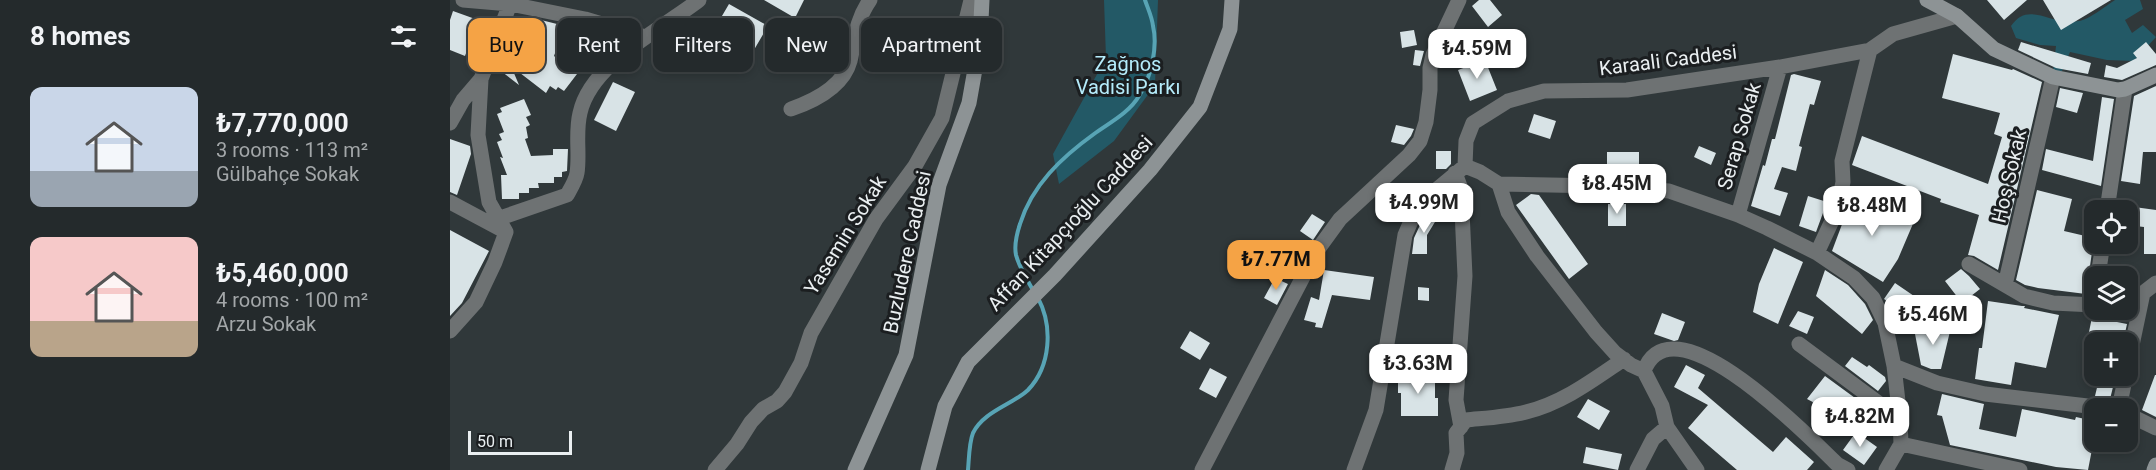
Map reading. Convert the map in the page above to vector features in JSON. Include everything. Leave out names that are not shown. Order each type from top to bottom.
[{"type":"street","points":[[463,0],[510,4],[585,19],[645,37]]},
{"type":"street","points":[[450,202],[503,225],[567,195],[577,175],[580,112],[588,93],[627,48],[699,0]]},
{"type":"street","points":[[791,109],[814,101],[840,80],[849,63],[855,32],[870,0]]},
{"type":"street","name":"Yasemin Sokak","points":[[715,470],[757,415],[777,401],[784,392],[801,363],[811,333],[876,219],[915,166],[942,118],[971,0]]},
{"type":"street","name":"Buzludere Caddesi","points":[[855,470],[906,355],[939,185],[969,103],[980,41],[982,0]]},
{"type":"street","name":"Affan Kitapçıoğlu Caddesi","points":[[928,470],[945,406],[968,362],[1055,274],[1150,170],[1200,107],[1230,29],[1232,0]]},
{"type":"street","points":[[1202,470],[1316,252],[1340,219],[1420,141],[1426,122],[1433,55],[1459,0]]},
{"type":"street","points":[[1927,0],[1957,16],[1994,49],[2053,77],[2106,89],[2125,89],[2156,75]]},
{"type":"street","points":[[450,331],[476,302],[495,262],[503,225],[489,202],[478,135],[481,79],[510,4]]},
{"type":"street","name":"Karaali Caddesi","points":[[1452,470],[1457,453],[1456,433],[1461,427],[1456,400],[1466,276],[1460,169],[1466,141],[1473,123],[1508,101],[1544,91],[1627,90],[1780,67],[1870,50],[1893,34],[1957,16]]},
{"type":"street","points":[[1817,253],[1837,210],[1843,182],[1842,161],[1870,50]]},
{"type":"street","name":"Serap Sokak","points":[[1738,215],[1780,67]]},
{"type":"street","name":"Hoş Sokak","points":[[2005,285],[2053,77]]},
{"type":"street","points":[[450,123],[463,100],[481,79]]},
{"type":"street","points":[[2109,200],[2125,89]]},
{"type":"street","points":[[1354,470],[1376,410],[1405,235],[1418,205],[1460,169],[1480,172],[1499,184],[1602,186],[1669,191],[1738,215],[1817,253],[1854,278],[1874,298],[1885,323],[1894,366],[1901,444],[1886,470]]},
{"type":"street","points":[[1499,184],[1508,212],[1537,256],[1596,332],[1624,359],[1644,371],[1662,406],[1667,427],[1696,470]]},
{"type":"street","points":[[1970,264],[2024,296],[2053,303],[2084,304]]},
{"type":"street","points":[[2138,295],[2156,283]]},
{"type":"street","points":[[2135,332],[2143,293]]},
{"type":"street","points":[[1799,344],[1900,419]]},
{"type":"street","points":[[1644,371],[1648,361],[1667,348],[1691,351],[1713,362],[1765,396],[1838,464],[1848,470]]},
{"type":"street","points":[[1461,427],[1466,420],[1526,412],[1545,406],[1580,390],[1624,359]]},
{"type":"street","points":[[1894,366],[1937,383],[1985,394],[2084,406]]},
{"type":"street","points":[[2138,419],[2156,428]]},
{"type":"street","points":[[1637,470],[1653,439],[1667,427]]},
{"type":"street","points":[[1901,444],[2020,470]]},
{"type":"street","points":[[2154,470],[2156,465]]},
{"type":"green space","name":"Zağnos Vadisi Parkı","points":[[1104,0],[1158,0],[1155,85],[1114,141],[1059,184],[1053,154],[1106,58]]},
{"type":"green space","points":[[2115,0],[2140,0],[2143,9],[2125,20],[2132,33],[2143,25],[2156,37],[2134,61],[2107,60],[2070,52],[2062,71],[2053,72],[2056,46],[2040,45],[2016,38],[2011,26],[2025,15],[2033,14],[2068,22],[2083,20]]},
{"type":"building","points":[[764,0],[804,0],[795,18]]},
{"type":"building","points":[[1479,0],[1490,0],[1502,15],[1488,27],[1472,6]]},
{"type":"building","points":[[1987,0],[2027,0],[2004,20]]},
{"type":"building","points":[[2043,0],[2111,0],[2061,30]]},
{"type":"building","points":[[729,4],[765,24],[765,31],[753,52],[753,18],[721,18]]},
{"type":"building","points":[[453,11],[472,18],[468,18],[468,48],[465,56],[450,50],[450,20]]},
{"type":"building","points":[[545,21],[557,24],[557,48],[554,56],[557,58],[557,72],[577,74],[564,91],[550,86],[546,93],[519,72],[545,72]]},
{"type":"building","points":[[1414,30],[1417,45],[1402,48],[1400,32]]},
{"type":"building","points":[[2021,42],[2091,63],[2088,74],[2056,68],[2018,50]]},
{"type":"building","points":[[2146,42],[2156,54],[2156,65],[2122,80],[2104,77],[2106,65],[2117,68],[2137,58],[2133,53]]},
{"type":"building","points":[[1415,50],[1424,51],[1420,66],[1413,65]]},
{"type":"building","points":[[1953,54],[2013,69],[2042,82],[1998,270],[1968,255],[1979,215],[1940,202],[1941,199],[1852,165],[1862,136],[1988,184],[2002,137],[1994,134],[2000,113],[1942,98]]},
{"type":"building","points":[[1485,60],[1497,90],[1470,101],[1458,70]]},
{"type":"building","points":[[502,72],[514,72],[519,85]]},
{"type":"building","points":[[1791,75],[1821,81],[1814,105],[1810,104],[1799,146],[1802,147],[1796,171],[1782,167],[1774,189],[1788,193],[1780,216],[1751,206],[1772,139],[1775,139]]},
{"type":"building","points":[[613,82],[635,92],[616,131],[594,120]]},
{"type":"building","points":[[2156,86],[2156,152],[2143,152],[2140,184],[2121,181],[2134,96]]},
{"type":"building","points":[[2060,88],[2083,93],[2077,113],[2056,107]]},
{"type":"building","points":[[2102,97],[2114,99],[2101,186],[2042,170],[2046,149],[2093,161]]},
{"type":"building","points":[[524,99],[531,115],[526,117],[530,125],[526,127],[528,138],[525,139],[531,156],[553,155],[553,149],[568,149],[567,171],[562,172],[562,177],[554,177],[554,183],[538,183],[539,188],[529,188],[529,193],[519,193],[519,199],[502,199],[501,175],[507,175],[497,142],[502,140],[499,134],[504,132],[497,114],[502,112],[500,108]]},
{"type":"building","points":[[1534,114],[1556,121],[1550,139],[1528,132]]},
{"type":"building","points":[[1396,125],[1414,129],[1404,145],[1391,142]]},
{"type":"building","points":[[450,139],[470,146],[471,154],[457,195],[450,192]]},
{"type":"building","points":[[1699,146],[1716,153],[1711,165],[1694,157]]},
{"type":"building","points":[[1436,151],[1451,151],[1451,164],[1446,169],[1436,169]]},
{"type":"building","points":[[1607,152],[1639,152],[1639,167],[1659,167],[1659,180],[1575,176],[1574,168],[1607,166]]},
{"type":"building","points":[[2037,190],[2072,199],[2064,231],[2084,236],[2084,254],[2092,254],[2090,266],[2084,266],[2084,294],[2038,288],[2016,280]]},
{"type":"building","points":[[1531,194],[1539,195],[1588,264],[1569,279],[1516,205]]},
{"type":"building","points":[[1853,195],[1915,219],[1898,259],[1883,282],[1832,251]]},
{"type":"building","points":[[1808,196],[1827,202],[1816,232],[1799,226]]},
{"type":"building","points":[[1608,204],[1626,204],[1626,226],[1608,226]]},
{"type":"building","points":[[2138,208],[2156,210],[2156,254],[2144,254],[2144,227],[2138,226]]},
{"type":"building","points":[[1427,210],[1438,217],[1427,235],[1427,254],[1412,254],[1414,238]]},
{"type":"building","points":[[1312,214],[1325,222],[1313,240],[1300,231]]},
{"type":"building","points":[[450,230],[489,251],[462,303],[450,316]]},
{"type":"building","points":[[1774,248],[1803,262],[1778,324],[1753,312],[1759,284]]},
{"type":"building","points":[[1961,269],[1980,289],[1962,303],[1945,281]]},
{"type":"building","points":[[1324,270],[1374,277],[1370,300],[1332,295],[1322,328],[1315,327],[1316,323],[1304,320],[1311,297],[1319,300]]},
{"type":"building","points":[[1825,270],[1848,285],[1865,304],[1873,320],[1862,334],[1816,296]]},
{"type":"building","points":[[1275,278],[1288,284],[1277,305],[1264,298]]},
{"type":"building","points":[[1895,283],[1914,296],[1903,312],[1884,299]]},
{"type":"building","points":[[1418,287],[1429,288],[1429,301],[1418,300]]},
{"type":"building","points":[[1988,301],[2025,306],[2024,308],[2059,315],[2046,368],[2015,362],[2011,385],[1975,379],[1979,348],[1982,348]]},
{"type":"building","points":[[1798,311],[1814,317],[1807,334],[1789,326]]},
{"type":"building","points":[[1662,313],[1685,322],[1678,340],[1674,341],[1654,334]]},
{"type":"building","points":[[2091,320],[2127,324],[2125,332],[2089,332]]},
{"type":"building","points":[[1952,323],[1941,369],[1931,369],[1921,365],[1915,334]]},
{"type":"building","points":[[1190,331],[1210,343],[1200,360],[1180,348]]},
{"type":"building","points":[[1852,357],[1867,367],[1869,365],[1885,377],[1886,381],[1878,391],[1845,366]]},
{"type":"building","points":[[1686,365],[1705,375],[1698,388],[1773,452],[1786,437],[1814,462],[1807,470],[1737,470],[1688,428],[1708,405],[1674,387]]},
{"type":"building","points":[[1210,368],[1227,377],[1216,398],[1199,389]]},
{"type":"building","points":[[1398,374],[1435,374],[1438,416],[1401,416]]},
{"type":"building","points":[[2156,375],[2156,417],[2142,410]]},
{"type":"building","points":[[1825,376],[1866,406],[1855,421],[1832,404],[1826,409],[1807,399]]},
{"type":"building","points":[[2097,386],[2113,386],[2110,398],[2095,396]]},
{"type":"building","points":[[1942,394],[1984,404],[1979,429],[2016,437],[2022,409],[2075,420],[2076,417],[2084,419],[2084,452],[2091,452],[2088,470],[2056,467],[1950,445],[1942,416],[1937,415]]},
{"type":"building","points":[[1588,399],[1610,411],[1599,430],[1577,417]]},
{"type":"building","points":[[1856,432],[1877,447],[1864,465],[1843,450]]},
{"type":"building","points":[[1586,447],[1622,454],[1618,470],[1583,463]]},
{"type":"waterway","points":[[1034,292],[1019,264],[1015,251],[1017,235],[1025,210],[1040,184],[1060,162],[1124,113],[1143,89],[1152,62],[1155,43],[1145,0]]},
{"type":"waterway","points":[[968,470],[971,441],[978,425],[1028,390],[1041,369],[1045,358],[1047,333],[1043,309],[1038,298]]}]
